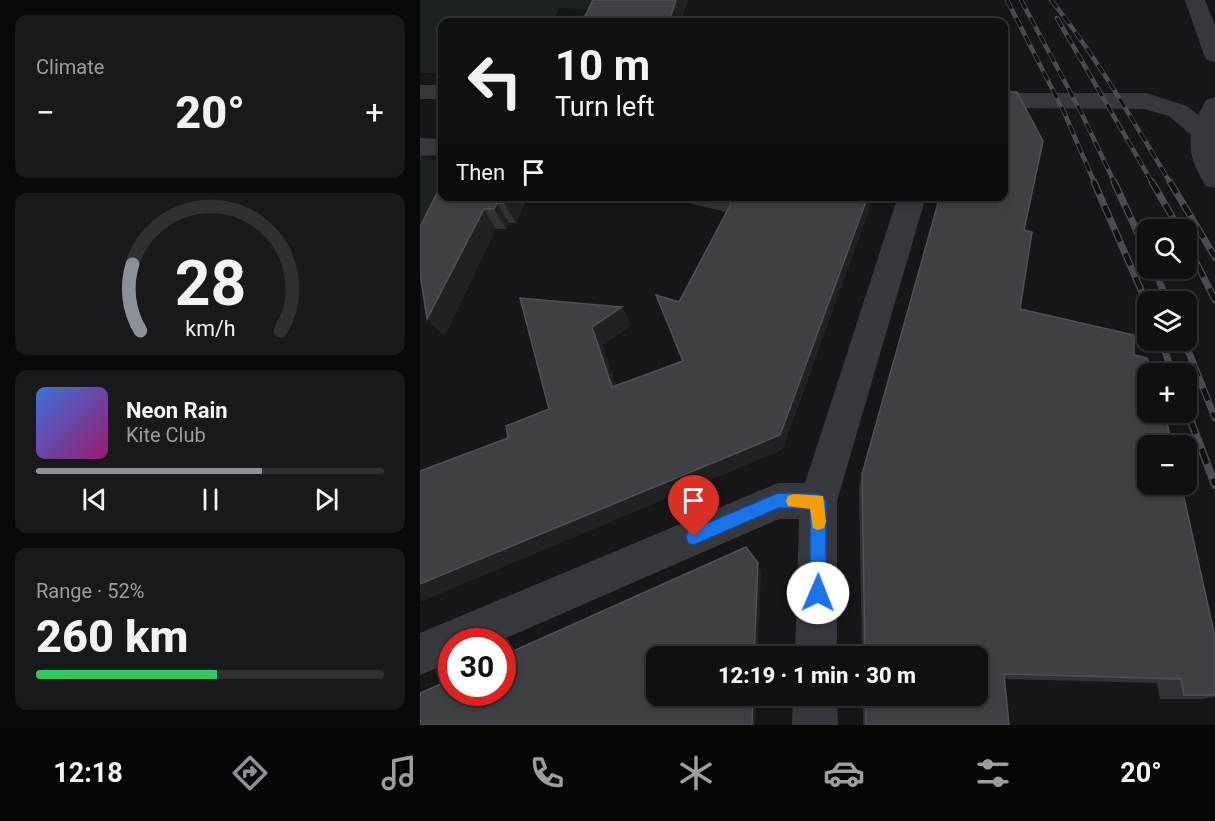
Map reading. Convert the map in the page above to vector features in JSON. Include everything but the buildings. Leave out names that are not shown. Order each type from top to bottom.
[{"type":"street","points":[[1195,0],[1215,55]]},
{"type":"street","points":[[420,92],[438,92]]},
{"type":"street","points":[[1008,101],[1146,101],[1178,111],[1209,133]]},
{"type":"street","points":[[1215,105],[1204,159],[1215,179]]},
{"type":"street","points":[[420,147],[438,147]]},
{"type":"street","points":[[816,646],[818,501],[910,201]]},
{"type":"street","points":[[420,654],[778,501],[818,501]]},
{"type":"street","points":[[815,725],[816,706]]},
{"type":"shaded area","points":[[420,0],[603,0],[598,10],[560,8],[554,18],[438,18],[438,73],[420,73]]},
{"type":"shaded area","points":[[420,156],[438,161],[438,201],[440,201],[436,235],[420,275]]},
{"type":"railway","points":[[1007,0],[1064,112],[1095,184]]},
{"type":"railway","points":[[1021,0],[1081,112],[1115,184]]},
{"type":"railway","points":[[1051,0],[1099,67],[1171,184]]},
{"type":"railway","points":[[1057,18],[1153,184]]},
{"type":"railway","points":[[1094,182],[1141,291]]},
{"type":"railway","points":[[1114,182],[1137,231]]},
{"type":"railway","points":[[1152,182],[1174,219]]},
{"type":"railway","points":[[1170,182],[1215,257]]},
{"type":"railway","points":[[1197,264],[1215,300]]},
{"type":"railway","points":[[1159,279],[1163,291]]},
{"type":"railway","points":[[1165,351],[1169,363]]},
{"type":"railway","points":[[1188,351],[1215,418]]},
{"type":"railway","points":[[1192,423],[1215,485]]},
{"type":"slow traffic","points":[[794,501],[818,501],[818,522]]},
{"type":"route","points":[[694,537],[778,501],[818,501],[818,593]]}]
